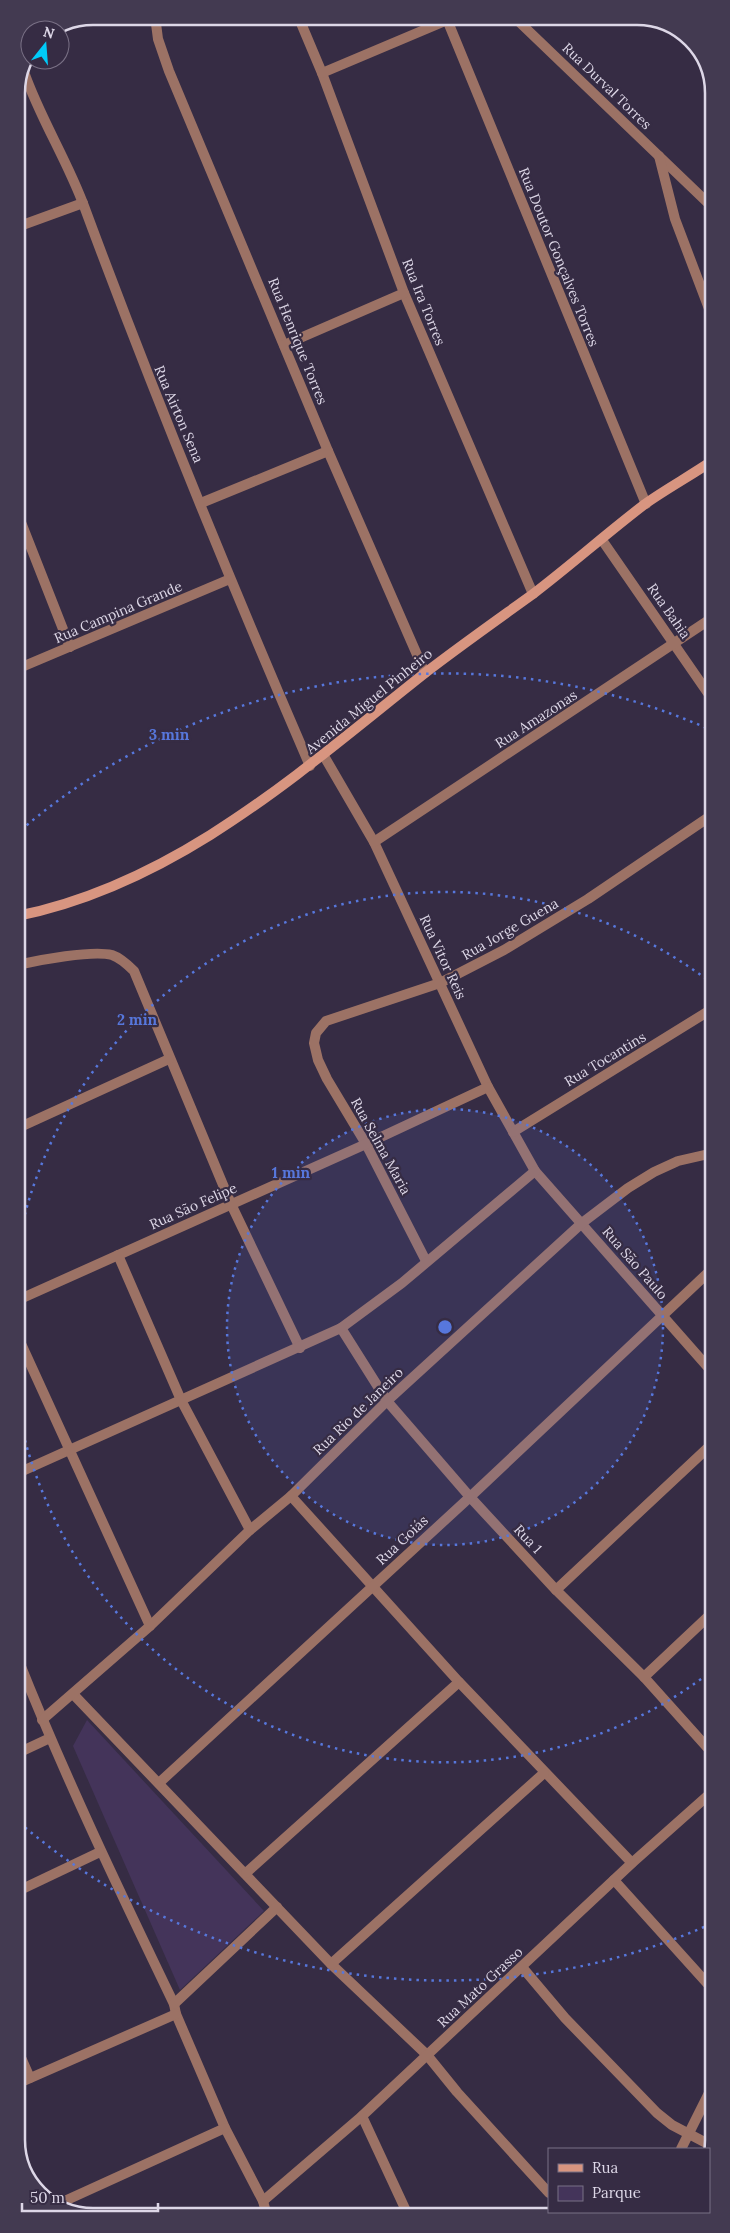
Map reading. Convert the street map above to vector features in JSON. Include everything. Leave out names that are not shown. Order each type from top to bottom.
[{"type":"street","name":"Rua Henrique Torres","points":[[156,25],[164,57],[328,451],[425,673]]},
{"type":"street","name":"Rua Ira Torres","points":[[302,25],[322,73],[404,294],[533,594]]},
{"type":"street","points":[[322,73],[441,25]]},
{"type":"street","name":"Rua Doutor Gonçalves Torres","points":[[449,25],[646,504]]},
{"type":"street","name":"Rua Durval Torres","points":[[522,25],[705,200]]},
{"type":"street","name":"Rua Airton Sena","points":[[26,79],[33,99],[83,203],[125,318],[230,579],[310,766]]},
{"type":"street","points":[[659,156],[678,227],[705,296]]},
{"type":"street","points":[[25,224],[83,203]]},
{"type":"street","points":[[284,344],[404,294]]},
{"type":"street","points":[[201,503],[328,451]]},
{"type":"street","name":"Avenida Miguel Pinheiro","points":[[25,911],[93,894],[165,862],[209,835],[324,756],[425,673],[533,594],[646,504],[705,466]]},
{"type":"street","points":[[25,532],[70,647]]},
{"type":"street","name":"Rua Bahia","points":[[602,540],[705,689]]},
{"type":"street","name":"Rua Campina Grande","points":[[25,667],[230,579]]},
{"type":"street","name":"Rua Amazonas","points":[[374,842],[705,623]]},
{"type":"street","name":"Rua Vitor Reis","points":[[324,756],[374,842],[488,1087],[535,1171]]},
{"type":"street","name":"Rua Jorge Guena","points":[[314,1043],[316,1033],[326,1021],[440,983],[504,950],[588,899],[705,820]]},
{"type":"street","points":[[25,964],[104,954],[121,959],[134,971],[169,1059],[231,1204],[300,1348]]},
{"type":"street","name":"Rua Tocantins","points":[[513,1132],[705,1013]]},
{"type":"street","name":"Rua Selma Maria","points":[[314,1043],[327,1079],[366,1144],[426,1262]]},
{"type":"street","points":[[25,1125],[169,1059]]},
{"type":"street","name":"Rua São Felipe","points":[[25,1297],[366,1144],[488,1087]]},
{"type":"street","name":"Rua Rio de Janeiro","points":[[42,1720],[150,1626],[250,1530],[291,1496],[387,1401],[582,1223],[628,1188],[654,1172],[678,1161],[705,1155]]},
{"type":"street","points":[[25,1470],[341,1328],[376,1303],[535,1171]]},
{"type":"street","name":"Rua São Paulo","points":[[535,1171],[705,1364]]},
{"type":"street","points":[[118,1255],[182,1400],[250,1530]]},
{"type":"street","name":"Rua Goiás","points":[[159,1783],[470,1497],[705,1275]]},
{"type":"street","name":"Rua 1","points":[[341,1328],[387,1401],[470,1497],[556,1590],[644,1676],[705,1745]]},
{"type":"street","points":[[25,1353],[150,1626]]},
{"type":"street","points":[[556,1590],[705,1450]]},
{"type":"street","points":[[291,1496],[544,1773],[632,1863]]},
{"type":"street","points":[[644,1676],[705,1619]]},
{"type":"street","points":[[25,1677],[100,1852],[175,2009],[225,2128],[265,2208]]},
{"type":"street","points":[[246,1873],[460,1682]]},
{"type":"street","points":[[73,1694],[332,1964],[427,2055],[457,2092],[548,2192]]},
{"type":"street","points":[[25,1750],[50,1738]]},
{"type":"street","points":[[332,1964],[544,1773]]},
{"type":"street","name":"Rua Mato Grasso","points":[[263,2201],[362,2116],[632,1863],[705,1803]]},
{"type":"street","points":[[25,1888],[100,1852]]},
{"type":"street","points":[[614,1880],[705,1981]]},
{"type":"street","points":[[25,2080],[175,2009],[277,1907]]},
{"type":"street","points":[[522,1967],[565,2018],[657,2113],[705,2142]]},
{"type":"street","points":[[25,2067],[30,2078]]},
{"type":"street","points":[[681,2148],[686,2132],[705,2099]]},
{"type":"street","points":[[362,2116],[405,2208]]},
{"type":"street","points":[[64,2201],[225,2128]]},
{"type":"green space","points":[[87,1720],[264,1911],[180,1990],[73,1746]]}]
